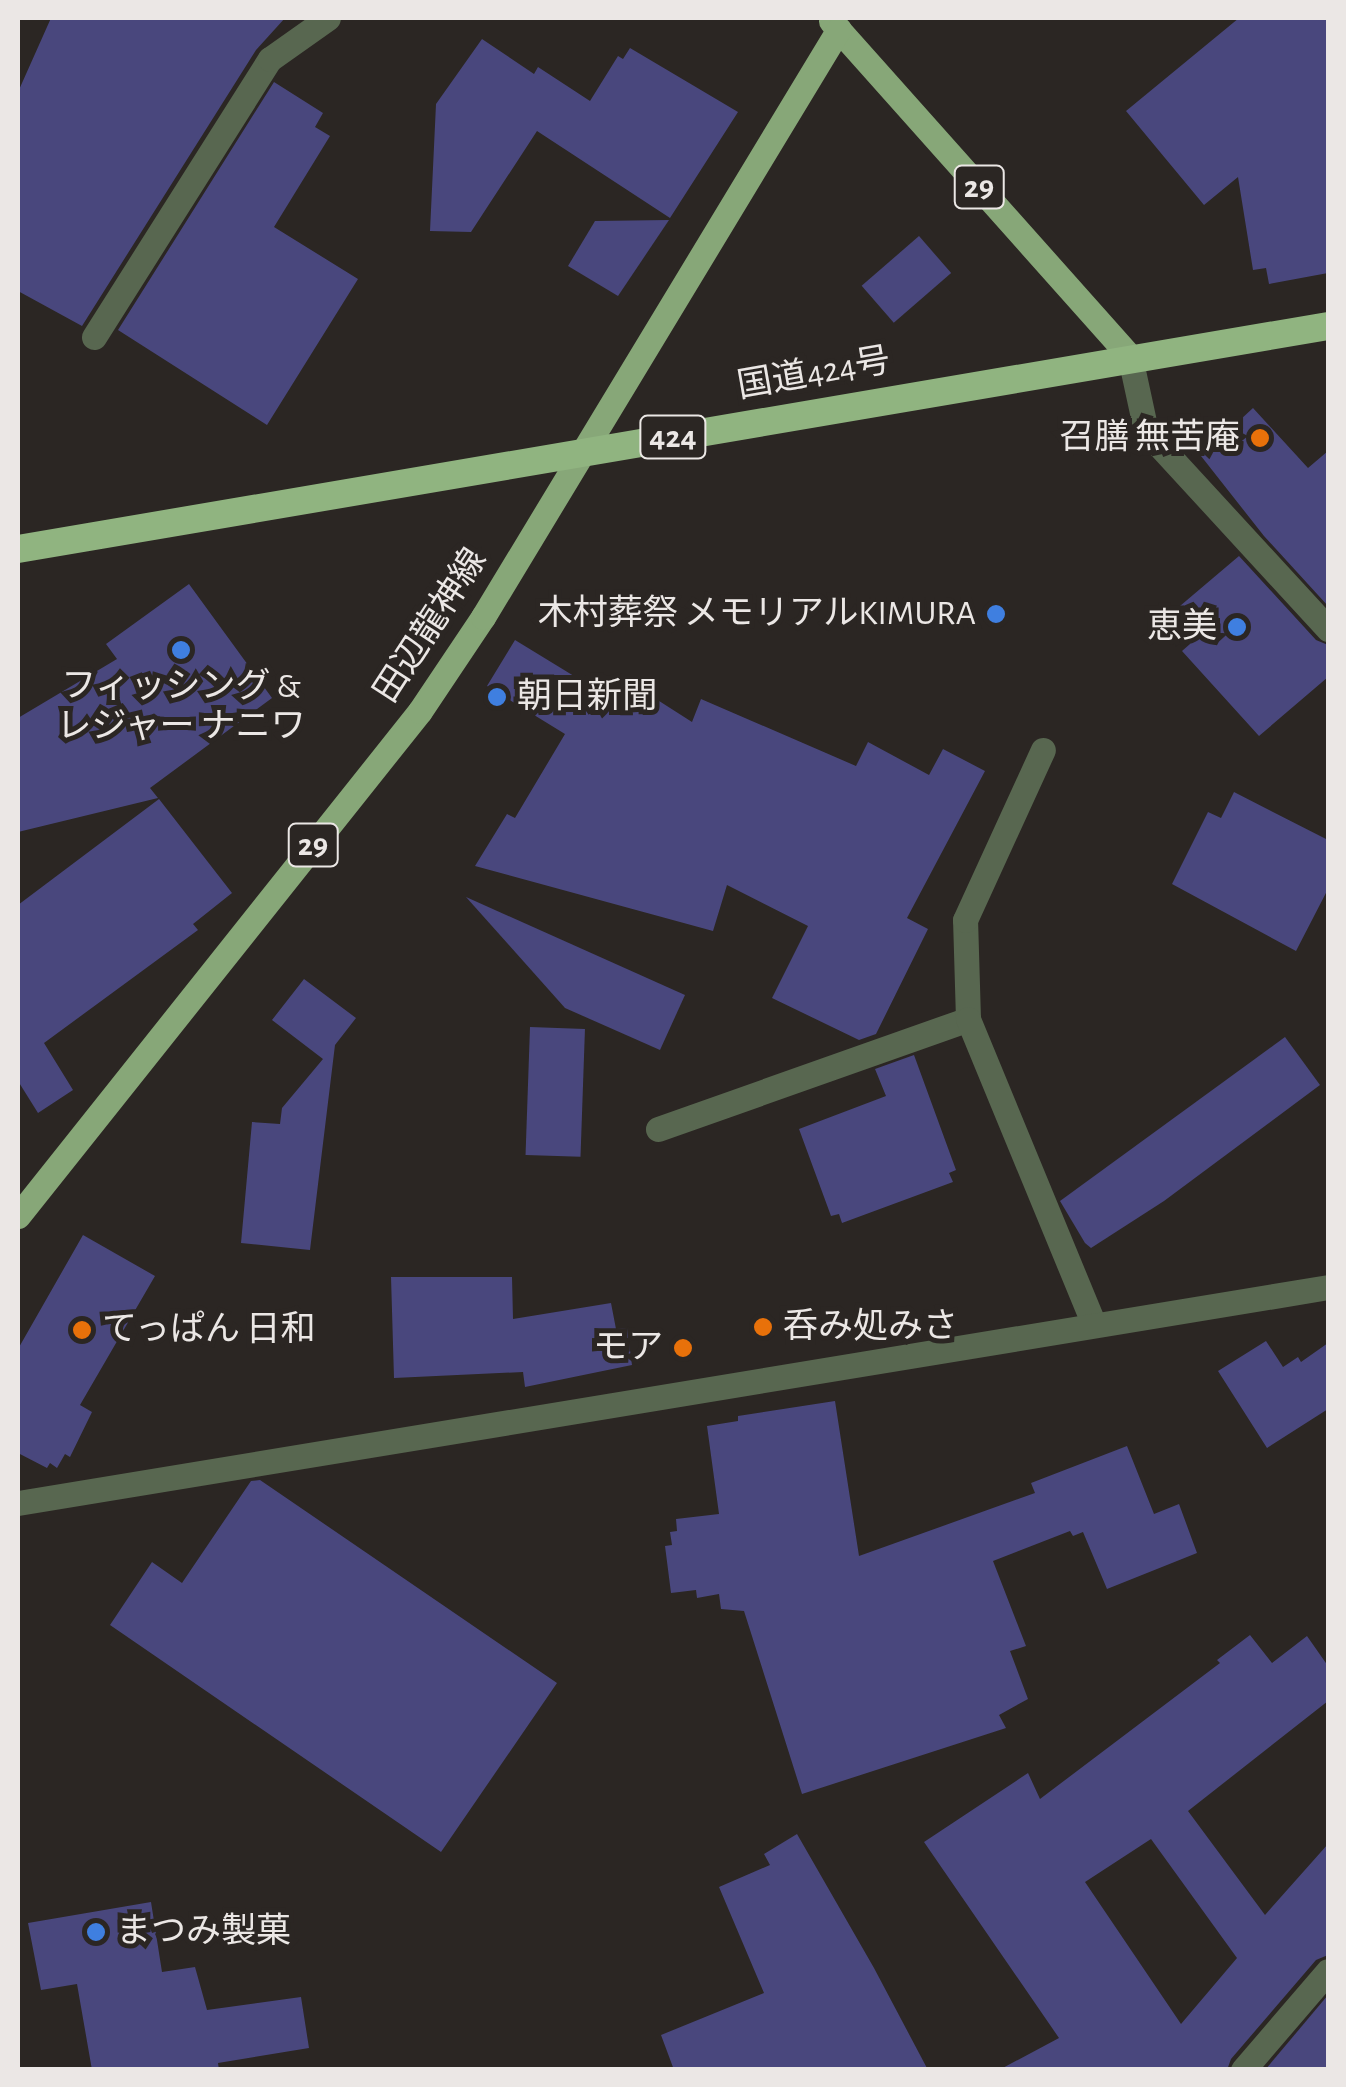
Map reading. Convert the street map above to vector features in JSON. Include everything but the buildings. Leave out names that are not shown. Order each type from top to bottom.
[{"type":"highway","name":"国道424号","points":[[18,549],[1328,326]]},
{"type":"main road","name":"田辺龍神線","points":[[18,1216],[420,711],[483,617],[834,23],[1130,357]]},
{"type":"street","points":[[94,337],[270,60],[328,18]]},
{"type":"street","points":[[1130,357],[1146,431],[1328,630]]},
{"type":"street","points":[[1043,750],[965,920],[968,1019],[1094,1325]]},
{"type":"street","points":[[658,1129],[968,1019]]},
{"type":"street","points":[[18,1503],[1328,1286]]},
{"type":"street","points":[[1243,2070],[1328,1972]]},
{"type":"place","name":"召膳 無苦庵","points":[[1260,438]]},
{"type":"place","name":"木村葬祭 メモリアルKIMURA","points":[[996,614]]},
{"type":"place","name":"恵美","points":[[1237,627]]},
{"type":"place","name":"フィッシング & レジャー ナニワ","points":[[181,650]]},
{"type":"place","name":"朝日新聞","points":[[497,697]]},
{"type":"place","name":"呑み処みさ","points":[[763,1327]]},
{"type":"place","name":"てっぱん 日和","points":[[82,1330]]},
{"type":"place","name":"モア","points":[[683,1348]]},
{"type":"place","name":"まつみ製菓","points":[[96,1932]]}]
